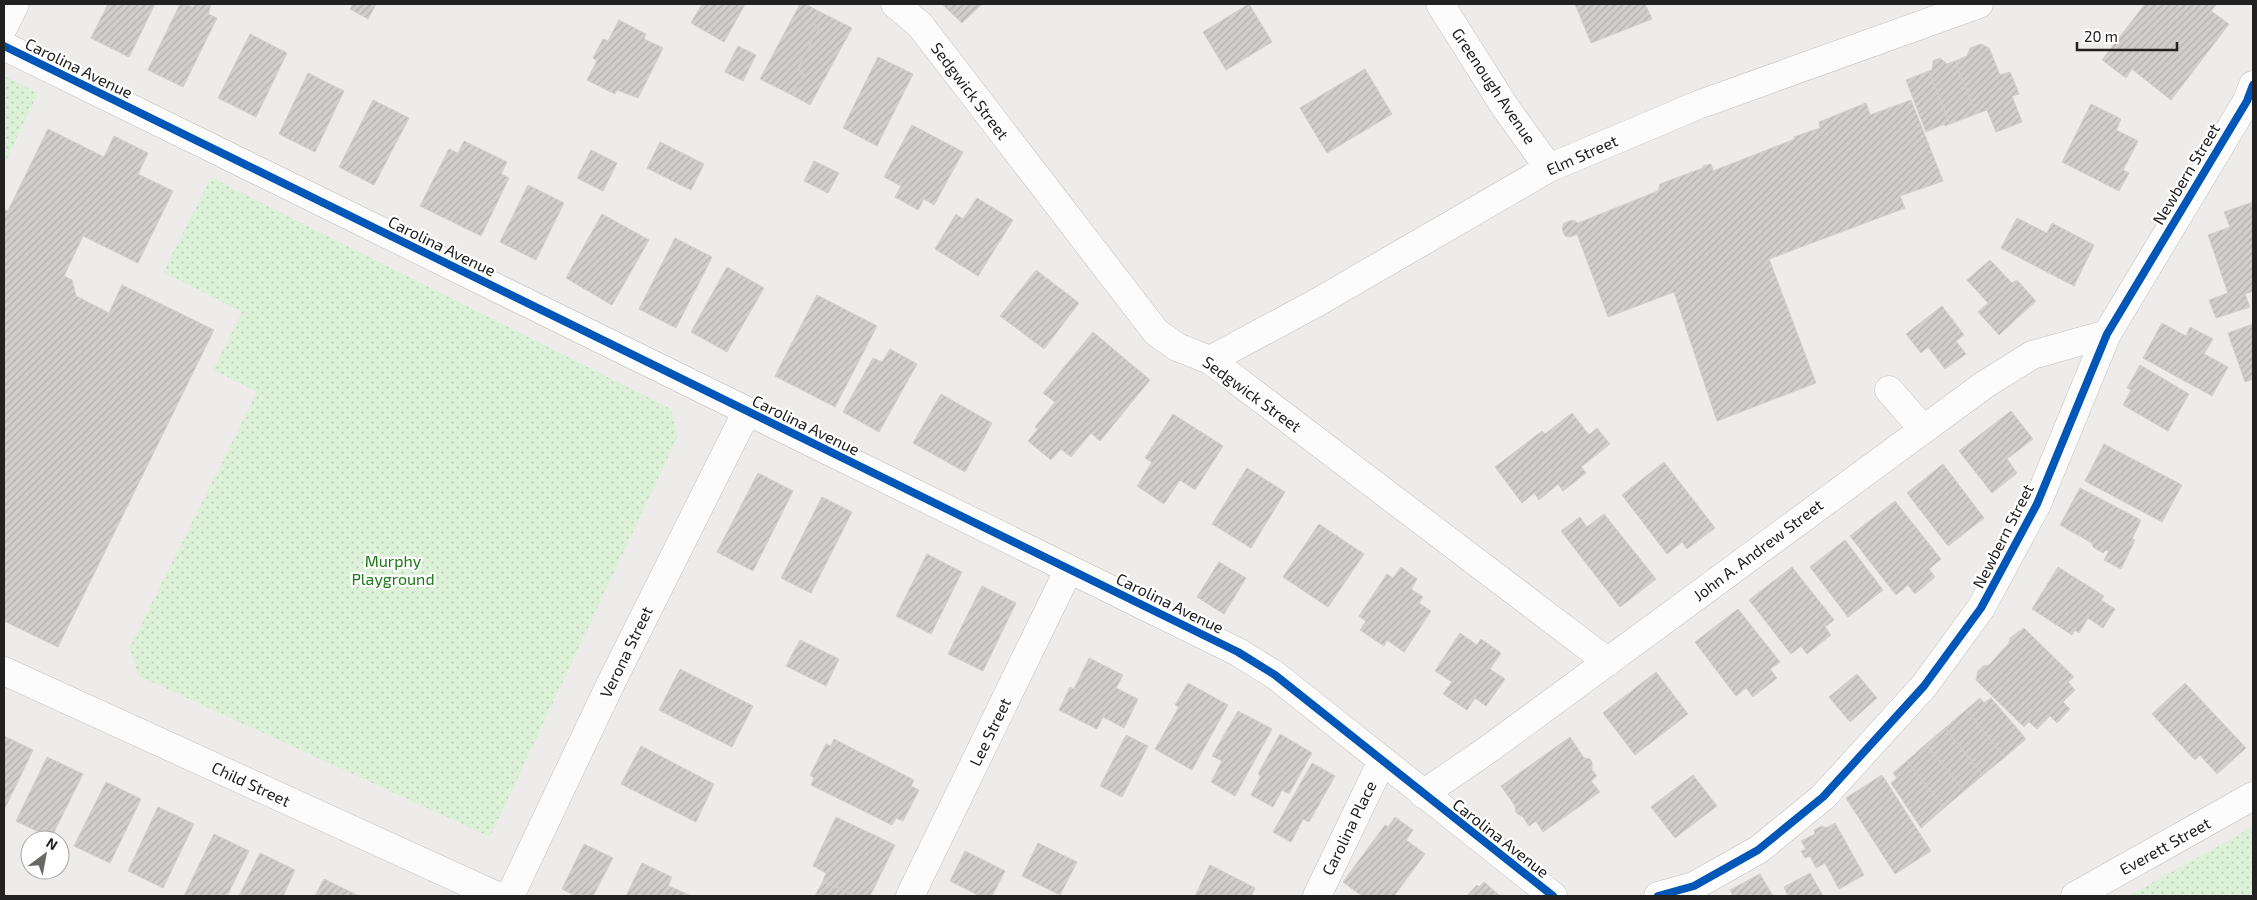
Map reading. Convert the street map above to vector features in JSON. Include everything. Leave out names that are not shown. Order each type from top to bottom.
[{"type":"street","points":[[4,26],[15,4]]},
{"type":"street","name":"Sedgwick Street","points":[[895,4],[920,25],[1156,332],[1177,347],[1210,360],[1608,662]]},
{"type":"street","name":"Greenough Avenue","points":[[1440,4],[1505,107],[1549,168]]},
{"type":"street","name":"Elm Street","points":[[1210,360],[1318,302],[1549,168],[1698,105],[1979,4]]},
{"type":"street","name":"Carolina Avenue","points":[[4,46],[1238,652],[1275,675],[1553,896]]},
{"type":"street","name":"Newbern Street","points":[[1658,896],[1694,886],[1758,850],[1823,797],[1924,686],[1982,608],[2037,504],[2107,334],[2251,99]]},
{"type":"street","name":"John A. Andrew Street","points":[[1423,794],[1486,751],[1984,385],[2032,355],[2107,334]]},
{"type":"street","points":[[1889,390],[1923,429]]},
{"type":"street","name":"Verona Street","points":[[510,896],[614,677],[747,411]]},
{"type":"street","name":"Lee Street","points":[[910,896],[1069,568]]},
{"type":"street","name":"Child Street","points":[[4,671],[498,896]]},
{"type":"street","name":"Carolina Place","points":[[1317,896],[1382,761]]},
{"type":"street","name":"Everett Street","points":[[2075,896],[2253,796]]},
{"type":"green space","points":[[4,76],[38,93],[4,165]]},
{"type":"green space","name":"Murphy Playground","points":[[211,177],[671,409],[678,436],[490,837],[139,676],[129,649],[257,392],[213,370],[242,312],[163,272]]},
{"type":"green space","points":[[2253,826],[2253,896],[2128,896],[2249,829]]},
{"type":"building","points":[[108,4],[155,4],[129,57],[91,38]]},
{"type":"building","points":[[180,4],[193,7],[195,4],[211,4],[208,14],[217,18],[183,87],[148,70]]},
{"type":"building","points":[[353,4],[376,4],[368,19],[350,9]]},
{"type":"building","points":[[702,4],[745,4],[724,42],[691,23]]},
{"type":"building","points":[[800,4],[805,4],[820,12],[814,24],[819,28],[797,69],[804,73],[792,95],[760,79]]},
{"type":"building","points":[[942,4],[982,4],[962,23]]},
{"type":"building","points":[[1249,4],[1272,42],[1226,70],[1203,32]]},
{"type":"building","points":[[1575,4],[1645,4],[1652,19],[1591,43]]},
{"type":"building","points":[[2145,4],[2217,4],[2211,11],[2229,24],[2171,100],[2132,69],[2126,78],[2102,60]]},
{"type":"building","points":[[820,12],[852,28],[810,105],[792,95],[804,73],[797,69],[819,28],[814,24]]},
{"type":"building","points":[[619,20],[646,34],[644,39],[663,48],[638,98],[617,90],[615,94],[587,80],[597,61],[593,58],[603,39],[608,41]]},
{"type":"building","points":[[250,34],[287,53],[256,117],[218,98]]},
{"type":"building","points":[[1981,44],[1989,48],[2000,75],[2010,72],[2019,94],[2012,96],[2022,122],[1996,132],[1987,110],[1976,114],[1955,61],[1967,56],[1970,48]]},
{"type":"building","points":[[738,46],[756,55],[743,81],[725,72]]},
{"type":"building","points":[[878,57],[913,74],[877,146],[843,128]]},
{"type":"building","points":[[1940,58],[1947,64],[1955,61],[1976,114],[1950,124],[1929,71],[1932,70],[1933,61]]},
{"type":"building","points":[[1365,69],[1392,114],[1327,153],[1300,108]]},
{"type":"building","points":[[1929,71],[1950,124],[1945,126],[1944,124],[1926,132],[1906,80]]},
{"type":"building","points":[[308,73],[344,91],[315,152],[279,134]]},
{"type":"building","points":[[373,100],[409,118],[374,185],[339,167]]},
{"type":"building","points":[[1911,100],[1943,181],[1900,196],[1905,208],[1769,259],[1816,383],[1717,421],[1674,292],[1608,317],[1577,234],[1570,237],[1565,236],[1562,229],[1564,223],[1573,220],[1578,223],[1658,191],[1660,184],[1703,168],[1703,166],[1711,164],[1713,171],[1795,139],[1794,137],[1820,128],[1819,122],[1866,103],[1870,115]]},
{"type":"building","points":[[2091,104],[2121,119],[2116,130],[2138,141],[2123,170],[2129,173],[2119,191],[2062,162]]},
{"type":"building","points":[[912,125],[963,152],[934,205],[924,199],[918,210],[895,197],[901,186],[884,177]]},
{"type":"building","points":[[48,129],[104,157],[114,136],[148,153],[138,174],[173,191],[138,263],[83,236],[64,276],[72,280],[76,296],[109,313],[122,285],[214,330],[58,647],[4,621],[4,209],[8,211]]},
{"type":"building","points":[[464,141],[507,162],[501,174],[509,178],[481,236],[420,206],[449,149],[458,153]]},
{"type":"building","points":[[660,142],[704,164],[691,190],[647,168]]},
{"type":"building","points":[[591,150],[617,163],[603,191],[577,178]]},
{"type":"building","points":[[814,161],[839,173],[828,193],[804,181]]},
{"type":"building","points":[[528,185],[564,203],[536,260],[500,242]]},
{"type":"building","points":[[977,198],[1013,220],[978,276],[935,249],[956,214],[963,219]]},
{"type":"building","points":[[2253,202],[2253,291],[2245,294],[2250,307],[2216,318],[2209,300],[2228,293],[2208,235],[2230,227],[2224,212]]},
{"type":"building","points":[[602,214],[649,240],[612,305],[566,278]]},
{"type":"building","points":[[2017,218],[2047,233],[2052,223],[2094,245],[2074,286],[2001,248]]},
{"type":"building","points":[[675,238],[712,257],[676,328],[639,309]]},
{"type":"building","points":[[1990,260],[2012,283],[2017,280],[2036,301],[1999,335],[1978,312],[1988,303],[1967,280]]},
{"type":"building","points":[[727,267],[764,288],[727,352],[691,332]]},
{"type":"building","points":[[1036,270],[1079,303],[1044,349],[1000,316]]},
{"type":"building","points":[[817,295],[877,326],[835,407],[775,376]]},
{"type":"building","points":[[1942,306],[1964,335],[1956,341],[1966,354],[1945,369],[1928,347],[1921,353],[1906,334]]},
{"type":"building","points":[[2162,323],[2186,336],[2190,327],[2213,339],[2204,354],[2228,367],[2212,396],[2143,358]]},
{"type":"building","points":[[2253,324],[2253,379],[2245,382],[2228,333]]},
{"type":"building","points":[[1093,332],[1150,380],[1100,441],[1091,433],[1071,457],[1061,449],[1051,460],[1028,441],[1038,429],[1035,427],[1055,402],[1043,393]]},
{"type":"building","points":[[890,349],[917,364],[879,432],[843,412],[873,358],[882,362]]},
{"type":"building","points":[[2140,365],[2189,394],[2168,431],[2123,405],[2131,390],[2127,388]]},
{"type":"building","points":[[941,394],[992,423],[965,472],[913,443]]},
{"type":"building","points":[[2011,411],[2033,439],[2007,459],[2017,473],[1992,493],[1959,451]]},
{"type":"building","points":[[1572,413],[1589,435],[1597,428],[1610,444],[1581,467],[1586,473],[1563,491],[1558,484],[1539,500],[1534,493],[1522,503],[1495,467],[1542,431],[1545,434]]},
{"type":"building","points":[[1173,414],[1223,446],[1195,490],[1180,480],[1164,504],[1137,486],[1152,462],[1145,458]]},
{"type":"building","points":[[2104,444],[2182,485],[2162,522],[2085,481]]},
{"type":"building","points":[[1664,462],[1715,528],[1687,549],[1682,542],[1667,554],[1622,495]]},
{"type":"building","points":[[1943,464],[1984,518],[1948,546],[1907,493]]},
{"type":"building","points":[[1247,468],[1285,492],[1251,548],[1212,524]]},
{"type":"building","points":[[758,473],[793,491],[753,571],[717,552]]},
{"type":"building","points":[[2080,488],[2141,520],[2132,539],[2135,540],[2121,569],[2104,560],[2109,551],[2106,550],[2103,553],[2093,547],[2092,543],[2060,525]]},
{"type":"building","points":[[822,497],[852,512],[811,593],[781,578]]},
{"type":"building","points":[[1895,501],[1941,559],[1929,569],[1935,577],[1915,594],[1908,585],[1896,595],[1850,536]]},
{"type":"building","points":[[1604,514],[1656,579],[1620,607],[1561,531],[1580,517],[1587,527]]},
{"type":"building","points":[[1319,524],[1364,554],[1328,607],[1283,577]]},
{"type":"building","points":[[1845,540],[1883,590],[1848,617],[1810,567]]},
{"type":"building","points":[[927,554],[962,572],[931,634],[896,616]]},
{"type":"building","points":[[1219,562],[1246,578],[1224,614],[1197,597]]},
{"type":"building","points":[[1401,567],[1417,579],[1411,589],[1423,597],[1419,603],[1431,611],[1404,652],[1387,640],[1384,646],[1360,630],[1366,621],[1359,616],[1387,574],[1393,578]]},
{"type":"building","points":[[1792,567],[1834,620],[1825,627],[1831,635],[1807,654],[1801,646],[1791,654],[1749,600]]},
{"type":"building","points":[[2058,567],[2104,596],[2101,600],[2115,609],[2103,628],[2088,618],[2079,633],[2075,630],[2072,635],[2032,609]]},
{"type":"building","points":[[982,586],[1016,603],[983,671],[948,654]]},
{"type":"building","points":[[1738,609],[1780,662],[1770,669],[1777,678],[1753,697],[1746,688],[1736,696],[1695,642]]},
{"type":"building","points":[[2024,628],[2074,677],[2068,682],[2075,690],[2063,702],[2070,709],[2057,723],[2050,716],[2037,729],[2029,722],[2024,727],[1976,680],[1978,671],[1983,666],[1989,665],[2009,643],[2010,638]]},
{"type":"building","points":[[1460,633],[1477,645],[1481,639],[1501,653],[1490,669],[1505,679],[1486,706],[1475,698],[1467,710],[1443,694],[1452,682],[1435,671]]},
{"type":"building","points":[[800,640],[839,659],[826,686],[786,666]]},
{"type":"building","points":[[1089,658],[1123,675],[1116,688],[1138,699],[1124,728],[1103,717],[1097,729],[1059,710],[1070,687],[1074,689]]},
{"type":"building","points":[[680,669],[753,706],[732,747],[659,710]]},
{"type":"building","points":[[1656,672],[1688,714],[1635,755],[1603,713]]},
{"type":"building","points":[[1857,674],[1877,698],[1850,722],[1829,697]]},
{"type":"building","points":[[1188,683],[1228,705],[1192,770],[1155,749],[1179,707],[1175,705]]},
{"type":"building","points":[[2185,683],[2246,748],[2217,774],[2200,755],[2195,760],[2152,714]]},
{"type":"building","points":[[1980,698],[1984,703],[1991,698],[2026,739],[2005,757],[1966,710]]},
{"type":"building","points":[[1966,710],[2005,757],[1983,775],[1945,728]]},
{"type":"building","points":[[1238,711],[1272,729],[1235,796],[1211,782],[1222,761],[1212,756]]},
{"type":"building","points":[[1945,728],[1983,775],[1964,791],[1926,744]]},
{"type":"building","points":[[1280,734],[1312,753],[1289,794],[1282,790],[1273,807],[1251,795],[1261,776],[1258,774]]},
{"type":"building","points":[[1126,735],[1148,746],[1122,797],[1100,786]]},
{"type":"building","points":[[4,736],[33,750],[4,810]]},
{"type":"building","points":[[1570,737],[1584,758],[1590,759],[1592,762],[1592,770],[1597,776],[1591,781],[1600,792],[1543,832],[1536,821],[1529,826],[1523,817],[1516,813],[1515,806],[1501,786]]},
{"type":"building","points":[[834,739],[914,780],[911,786],[919,790],[903,821],[896,818],[892,825],[811,785],[814,778],[810,775],[826,744],[831,746]]},
{"type":"building","points":[[1926,744],[1964,791],[1944,808],[1907,761]]},
{"type":"building","points":[[641,746],[714,784],[696,822],[621,784]]},
{"type":"building","points":[[47,757],[83,774],[55,830],[35,830],[16,821]]},
{"type":"building","points":[[1907,761],[1944,808],[1921,828],[1891,783],[1897,778],[1893,773]]},
{"type":"building","points":[[1312,763],[1335,776],[1309,822],[1303,819],[1291,842],[1273,832]]},
{"type":"building","points":[[1693,775],[1717,806],[1675,838],[1651,807]]},
{"type":"building","points":[[1882,775],[1931,851],[1895,874],[1846,798]]},
{"type":"building","points":[[106,782],[141,799],[110,863],[74,846]]},
{"type":"building","points":[[158,807],[194,824],[163,888],[128,871]]},
{"type":"building","points":[[836,817],[895,845],[870,896],[855,896],[823,881],[826,873],[813,866]]},
{"type":"building","points":[[1395,817],[1413,830],[1406,840],[1425,854],[1394,896],[1362,896],[1343,882],[1385,825],[1388,827]]},
{"type":"building","points":[[1835,823],[1864,875],[1839,889],[1825,863],[1816,868],[1810,856],[1805,858],[1801,851],[1806,849],[1801,841],[1815,834],[1814,830],[1822,826],[1826,828]]},
{"type":"building","points":[[214,834],[249,851],[227,896],[184,896]]},
{"type":"building","points":[[1038,843],[1077,862],[1060,895],[1022,876]]},
{"type":"building","points":[[584,844],[613,858],[593,896],[576,896],[562,889]]},
{"type":"building","points":[[965,851],[1005,871],[992,896],[980,896],[950,881]]},
{"type":"building","points":[[260,853],[295,870],[283,896],[239,896]]},
{"type":"building","points":[[642,863],[672,877],[664,896],[626,896]]},
{"type":"building","points":[[1210,865],[1255,888],[1251,896],[1195,896]]},
{"type":"building","points":[[1810,873],[1823,896],[1788,896],[1784,887]]},
{"type":"building","points":[[1760,874],[1773,896],[1733,896],[1730,890]]},
{"type":"building","points":[[324,879],[359,896],[315,896]]},
{"type":"building","points":[[823,881],[855,896],[815,896]]},
{"type":"building","points":[[1484,882],[1500,896],[1467,896],[1477,885],[1479,887]]},
{"type":"building","points":[[669,886],[691,896],[664,896]]},
{"type":"cycle path","points":[[4,46],[1238,652],[1275,675],[1553,896]]},
{"type":"cycle path","points":[[1658,896],[1694,886],[1758,850],[1823,797],[1924,686],[1981,608],[2037,504],[2107,334],[2247,101],[2253,85]]}]
